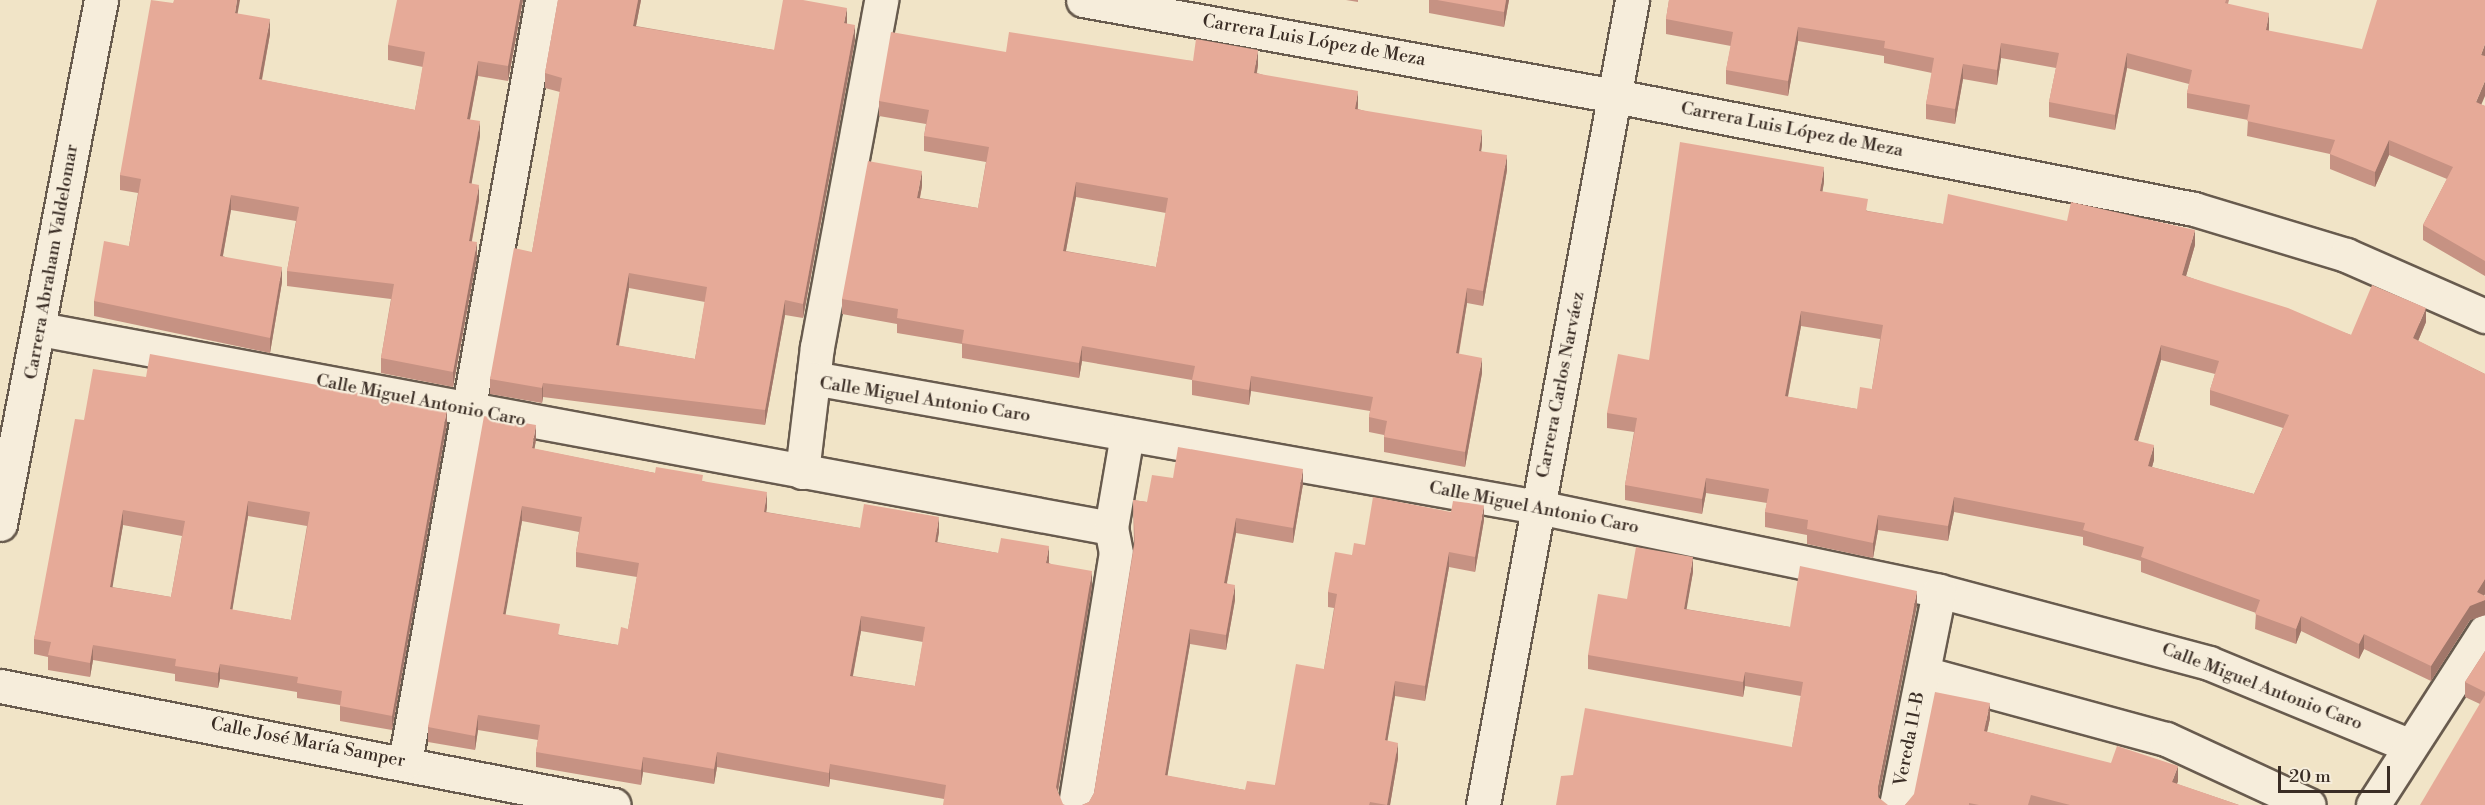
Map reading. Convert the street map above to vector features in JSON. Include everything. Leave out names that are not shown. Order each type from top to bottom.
[{"type":"street","name":"Carrera Abraham Valdelomar","points":[[0,524],[13,409],[40,329],[101,0]]},
{"type":"street","points":[[405,762],[542,0]]},
{"type":"street","points":[[813,378],[881,0]]},
{"type":"street","name":"Carrera Luis López de Meza","points":[[1083,0],[1155,6],[2194,209],[2346,255],[2485,316]]},
{"type":"street","name":"Carrera Carlos Narváez","points":[[1483,805],[1632,0]]},
{"type":"street","name":"Calle Miguel Antonio Caro","points":[[40,329],[1112,528]]},
{"type":"street","name":"Calle Miguel Antonio Caro","points":[[802,471],[813,378],[1538,507],[1939,591],[2209,663],[2410,746]]},
{"type":"street","points":[[1075,805],[1116,553],[1112,528],[1127,434]]},
{"type":"street","points":[[1939,591],[1923,673],[2166,739],[2309,805]]},
{"type":"street","points":[[2373,805],[2485,631]]},
{"type":"street","name":"Vereda 11-B","points":[[1896,805],[1923,673]]},
{"type":"street","name":"Calle José María Samper","points":[[0,686],[405,762],[614,805]]},
{"type":"building","points":[[151,0],[173,3],[174,0],[237,0],[235,13],[270,19],[259,79],[415,110],[425,52],[388,45],[397,0],[520,0],[508,66],[478,61],[467,119],[480,121],[469,183],[479,185],[469,241],[477,242],[453,372],[381,358],[394,284],[287,271],[299,207],[231,195],[220,256],[282,267],[270,338],[94,301],[104,241],[129,246],[141,179],[120,175]]},
{"type":"building","points":[[558,0],[638,0],[633,26],[774,50],[783,0],[803,0],[847,8],[844,23],[855,25],[803,304],[785,300],[765,410],[543,383],[542,388],[490,379],[514,248],[532,252],[562,78],[545,73]],"holes":[[[629,273],[707,287],[695,359],[616,345]]]},
{"type":"building","points":[[1437,0],[1506,0],[1504,12]]},
{"type":"building","points":[[1669,0],[2226,0],[2225,3],[2269,13],[2266,30],[2362,49],[2377,0],[2485,0],[2485,44],[2481,55],[2485,56],[2485,81],[2476,102],[2485,106],[2485,261],[2423,225],[2453,167],[2389,140],[2375,172],[2330,154],[2335,140],[2247,121],[2250,105],[2187,93],[2192,70],[2127,53],[2115,115],[2049,102],[2059,53],[2001,43],[1997,70],[1963,64],[1955,109],[1926,104],[1934,58],[1884,48],[1885,41],[1798,27],[1788,81],[1726,70],[1733,32],[1666,19]]},
{"type":"building","points":[[891,32],[1006,52],[1009,32],[1193,61],[1196,39],[1258,50],[1254,73],[1358,91],[1355,109],[1482,130],[1479,151],[1507,155],[1483,291],[1467,288],[1456,353],[1482,358],[1465,452],[1384,437],[1387,421],[1369,417],[1373,397],[1251,376],[1249,390],[1192,380],[1195,366],[1082,346],[1079,363],[962,343],[964,330],[897,318],[898,309],[842,299],[868,161],[922,171],[917,198],[978,208],[989,147],[924,136],[929,110],[879,101]],"holes":[[[1076,182],[1168,198],[1156,267],[1063,251]]]},
{"type":"building","points":[[1680,142],[1824,167],[1820,191],[1868,199],[1866,211],[1943,224],[1948,194],[2067,221],[2071,202],[2195,230],[2182,275],[2288,308],[2351,335],[2372,285],[2426,308],[2413,338],[2485,374],[2485,579],[2477,592],[2485,596],[2485,600],[2470,606],[2431,666],[2364,634],[2359,644],[2301,616],[2296,629],[2255,614],[2260,600],[2141,557],[2144,547],[2083,530],[2085,523],[1954,497],[1948,526],[1878,515],[1873,543],[1807,529],[1808,520],[1765,512],[1769,489],[1706,478],[1702,499],[1625,485],[1637,418],[1607,413],[1618,354],[1649,360]],"holes":[[[1801,311],[1883,325],[1872,389],[1860,387],[1857,409],[1785,396]],[[2161,345],[2219,361],[2210,390],[2289,415],[2254,494],[2148,466],[2154,445],[2134,440]]]},
{"type":"building","points":[[150,354],[447,409],[392,716],[340,706],[342,691],[297,683],[298,677],[220,664],[218,673],[175,666],[176,659],[93,645],[90,663],[48,655],[51,642],[34,639],[75,419],[84,420],[93,369],[146,377]],"holes":[[[248,501],[310,512],[291,620],[230,609]],[[123,510],[185,521],[171,597],[110,587]]]},
{"type":"building","points":[[484,416],[536,425],[532,448],[655,473],[656,467],[703,475],[702,481],[767,492],[764,512],[860,528],[864,504],[939,517],[935,542],[998,553],[1001,538],[1049,546],[1046,563],[1092,571],[1056,787],[1065,805],[943,805],[946,785],[830,764],[829,773],[717,752],[714,769],[643,757],[641,770],[536,752],[540,725],[478,715],[475,736],[428,727]],"holes":[[[522,506],[582,517],[576,552],[639,563],[628,629],[621,627],[618,645],[558,635],[560,624],[503,614]],[[861,616],[925,627],[915,686],[850,676]]]},
{"type":"building","points":[[1178,447],[1303,469],[1293,528],[1236,518],[1224,583],[1235,585],[1226,635],[1190,629],[1165,775],[1245,790],[1247,781],[1275,785],[1296,664],[1324,669],[1337,594],[1328,592],[1335,552],[1352,555],[1354,543],[1365,545],[1373,497],[1451,512],[1453,501],[1484,505],[1475,557],[1449,552],[1425,686],[1395,681],[1385,740],[1398,743],[1387,805],[1370,802],[1369,805],[1082,805],[1089,802],[1094,793],[1135,541],[1133,500],[1147,502],[1152,475],[1173,478]]},
{"type":"building","points":[[1636,547],[1693,557],[1684,609],[1790,627],[1800,566],[1917,591],[1878,786],[1878,797],[1888,805],[1556,805],[1561,776],[1573,775],[1585,708],[1792,747],[1803,682],[1745,672],[1743,682],[1588,655],[1598,594],[1627,599]]},
{"type":"building","points":[[2485,651],[2485,692],[2465,682]]},
{"type":"building","points":[[1935,692],[1990,703],[1984,731],[2111,763],[2117,746],[2178,766],[2172,782],[2239,805],[2070,805],[2031,795],[2028,805],[1969,803],[1969,805],[1905,805],[1914,794]]},
{"type":"building","points":[[2485,695],[2485,805],[2420,805]]}]
